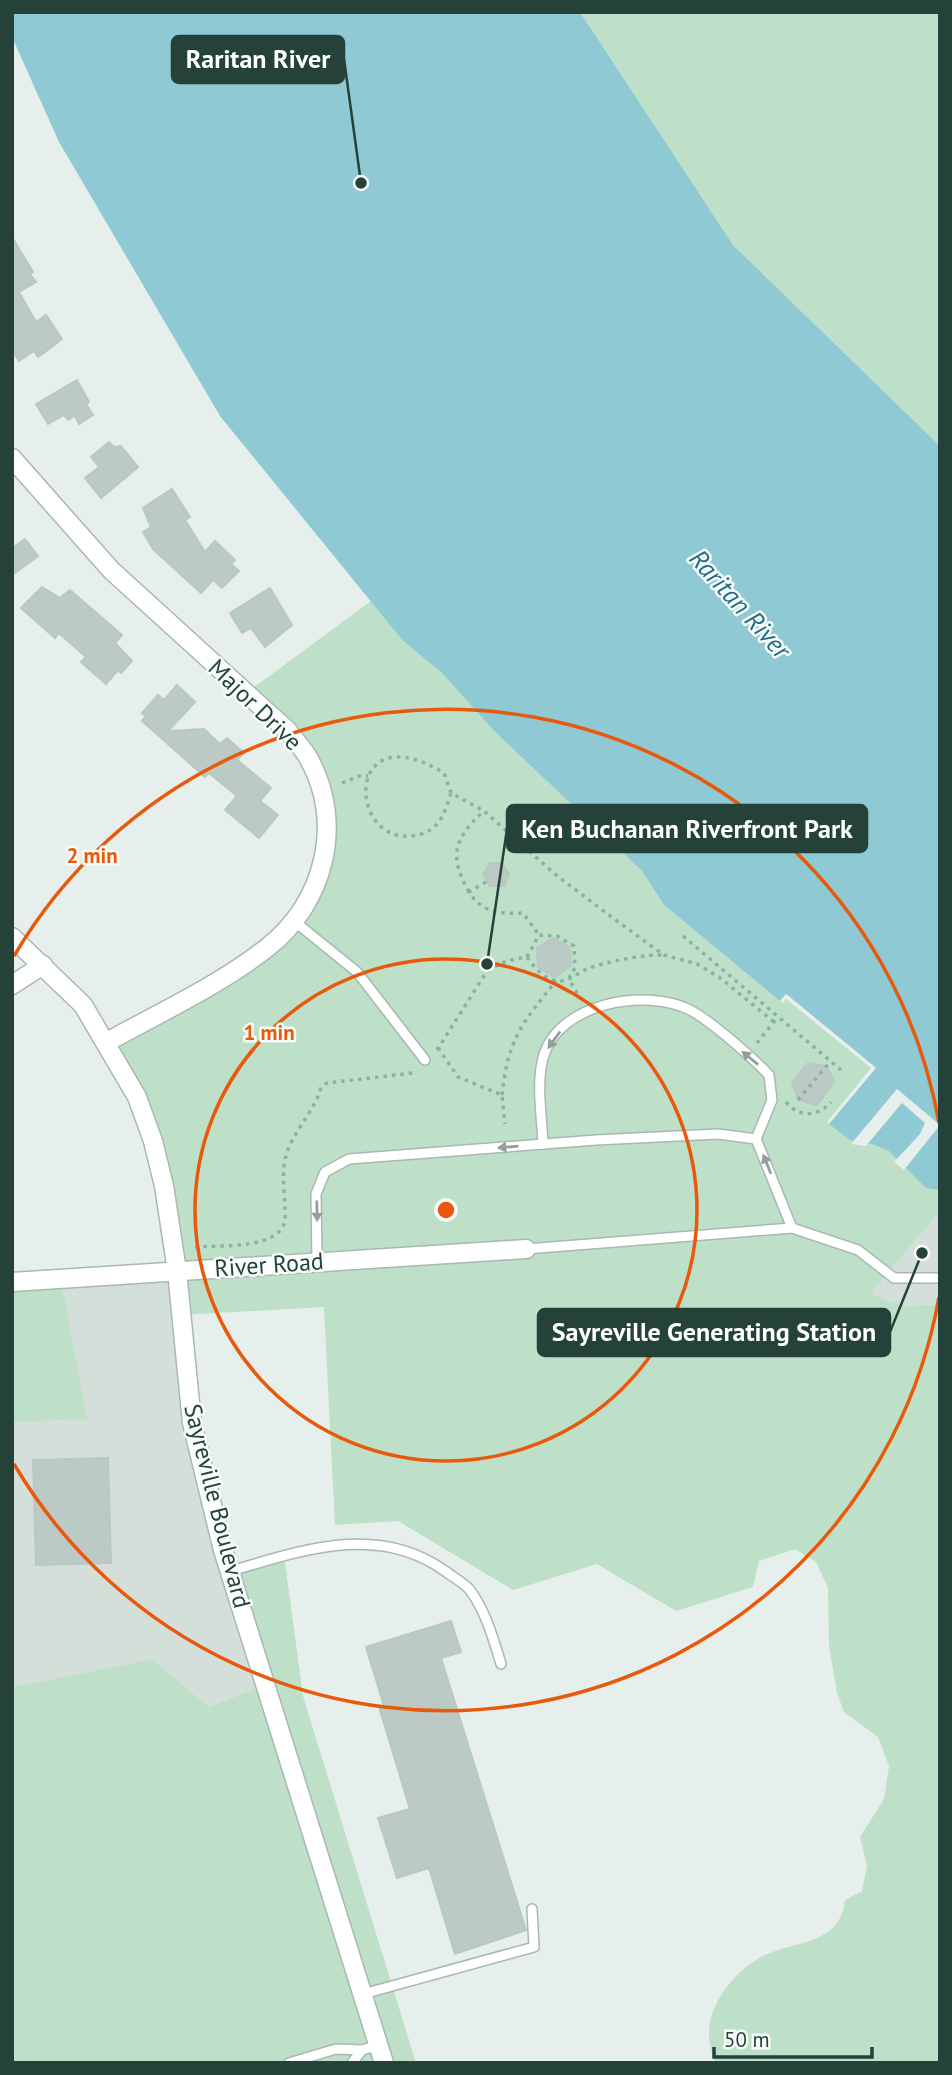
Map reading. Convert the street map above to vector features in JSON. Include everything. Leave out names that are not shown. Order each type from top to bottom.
[{"type":"street","name":"Major Drive","points":[[12,458],[111,570],[288,731],[310,760],[323,793],[327,821],[326,850],[321,876],[294,921],[260,952],[202,990],[107,1042]]},
{"type":"street","name":"Sayreville Boulevard","points":[[12,937],[83,1005],[137,1097],[153,1141],[164,1186],[177,1271],[192,1423],[231,1571],[363,1994],[375,2053]]},
{"type":"street","points":[[12,985],[43,965]]},
{"type":"street","name":"River Road","points":[[12,1282],[526,1249]]},
{"type":"lane","points":[[294,921],[357,972],[425,1060]]},
{"type":"lane","points":[[543,1144],[541,1081],[544,1056],[558,1034],[578,1015],[609,1003],[668,1001],[692,1011],[763,1069],[772,1082],[772,1100],[756,1139],[792,1228]]},
{"type":"lane","points":[[317,1262],[316,1194],[325,1172],[349,1159],[543,1144],[718,1135],[756,1139]]},
{"type":"lane","points":[[526,1249],[792,1228],[858,1250],[894,1278],[940,1278]]},
{"type":"lane","points":[[231,1571],[284,1555],[360,1542],[386,1544],[427,1558],[469,1588],[489,1625],[501,1664]]},
{"type":"lane","points":[[363,1994],[534,1947],[532,1909]]},
{"type":"lane","points":[[289,2063],[336,2049],[375,2053]]},
{"type":"lane","points":[[352,2063],[375,2053]]},
{"type":"path","points":[[400,755],[415,757],[444,773],[451,793],[443,817],[435,827],[426,834],[405,836],[386,830],[373,819],[365,801],[368,776],[380,761],[400,755]]},
{"type":"path","points":[[342,783],[359,776],[368,776]]},
{"type":"path","points":[[451,793],[484,811],[556,875],[664,954],[697,964],[719,977],[774,1022]]},
{"type":"path","points":[[484,811],[466,831],[457,847],[455,860],[469,892],[477,905],[490,911],[523,913],[540,935],[556,936],[574,946],[575,968],[568,979]]},
{"type":"path","points":[[469,892],[486,882]]},
{"type":"path","points":[[195,1247],[266,1241],[277,1235],[285,1222],[282,1190],[285,1158],[321,1088],[327,1083],[413,1073],[438,1048],[492,966],[527,957],[540,935]]},
{"type":"path","points":[[683,936],[841,1070]]},
{"type":"path","points":[[527,957],[535,970],[556,981],[568,979],[589,967],[645,955],[664,954]]},
{"type":"path","points":[[505,1124],[502,1095],[506,1061],[518,1029],[556,981]]},
{"type":"path","points":[[747,1055],[778,1017]]},
{"type":"path","points":[[438,1048],[458,1077],[502,1095]]},
{"type":"path","points":[[797,1100],[831,1062]]},
{"type":"path","points":[[783,1097],[791,1108],[807,1115],[822,1111],[831,1102]]},
{"type":"shaded area","points":[[940,1211],[940,1304],[904,1306],[869,1294]]},
{"type":"shaded area","points":[[177,1271],[192,1423],[266,1684],[209,1707],[152,1659],[12,1687],[12,1422],[86,1418],[61,1278]]},
{"type":"green space","points":[[580,12],[940,12],[940,446],[733,245]]},
{"type":"green space","points":[[371,601],[403,641],[441,672],[496,733],[642,871],[664,905],[780,1001],[786,994],[940,1125],[940,1211],[870,1294],[904,1306],[940,1304],[940,2063],[715,2063],[710,2046],[713,2012],[732,1980],[761,1957],[825,1934],[841,1915],[845,1900],[862,1891],[867,1866],[860,1837],[884,1799],[889,1766],[878,1737],[844,1712],[837,1693],[829,1646],[828,1588],[816,1562],[795,1549],[759,1561],[753,1587],[676,1611],[597,1564],[513,1590],[398,1521],[335,1525],[324,1307],[181,1315],[164,1186],[107,1042],[202,990],[294,921],[326,850],[310,760],[245,694]]},
{"type":"green space","points":[[61,1278],[87,1419],[12,1422],[12,1282]]},
{"type":"green space","points":[[284,1555],[303,1696],[416,2063],[12,2063],[12,1687],[152,1659],[209,1707],[266,1684],[231,1571]]},
{"type":"water","points":[[12,12],[580,12],[733,245],[940,446],[940,1190],[926,1188],[889,1151],[872,1144],[850,1140],[829,1124],[875,1067],[786,994],[780,1001],[664,905],[642,871],[496,733],[441,672],[403,641],[220,416],[59,142],[12,37]]},
{"type":"pier","points":[[786,994],[876,1068],[829,1124],[827,1122],[871,1068],[786,999],[783,1003],[780,1001]]},
{"type":"pier","points":[[897,1089],[940,1125],[904,1170],[894,1162],[920,1134],[925,1123],[902,1103],[866,1146],[851,1144]]},
{"type":"building","points":[[12,237],[36,282],[19,292],[36,322],[46,315],[62,339],[38,357],[34,351],[19,361],[12,350]]},
{"type":"building","points":[[77,380],[93,415],[79,424],[75,416],[68,420],[64,415],[48,424],[36,404]]},
{"type":"building","points":[[109,442],[114,447],[121,446],[138,467],[101,498],[85,478],[99,467],[91,457]]},
{"type":"building","points":[[172,489],[190,517],[185,520],[205,552],[215,541],[235,560],[231,564],[239,571],[222,588],[213,580],[201,593],[153,549],[143,532],[151,527],[143,508]]},
{"type":"building","points":[[25,539],[38,556],[12,575],[12,548]]},
{"type":"building","points":[[42,587],[60,598],[70,590],[122,635],[115,643],[132,661],[121,673],[118,670],[106,684],[81,662],[86,657],[59,633],[55,638],[21,608]]},
{"type":"building","points":[[270,588],[292,625],[265,647],[251,628],[242,633],[230,613]]},
{"type":"building","points":[[177,685],[195,702],[168,731],[204,729],[220,744],[227,738],[244,753],[237,760],[271,788],[260,801],[278,815],[259,838],[225,810],[237,796],[209,773],[205,777],[142,721],[146,716],[142,713],[158,695],[164,700]]},
{"type":"building","points":[[490,863],[502,863],[509,874],[504,886],[490,886],[483,875]]},
{"type":"building","points":[[553,938],[570,947],[571,966],[555,977],[538,967],[537,948]]},
{"type":"building","points":[[808,1063],[827,1066],[834,1082],[817,1105],[798,1100],[792,1082]]},
{"type":"building","points":[[108,1458],[111,1563],[36,1565],[33,1460]]},
{"type":"building","points":[[451,1621],[461,1652],[441,1658],[526,1930],[455,1954],[429,1868],[397,1878],[378,1818],[410,1809],[379,1707],[384,1706],[366,1647]]},
{"type":"place","name":"Raritan River","points":[[361,183]]},
{"type":"place","name":"Ken Buchanan Riverfront Park","points":[[487,964]]},
{"type":"place","name":"Sayreville Generating Station","points":[[922,1253]]}]
